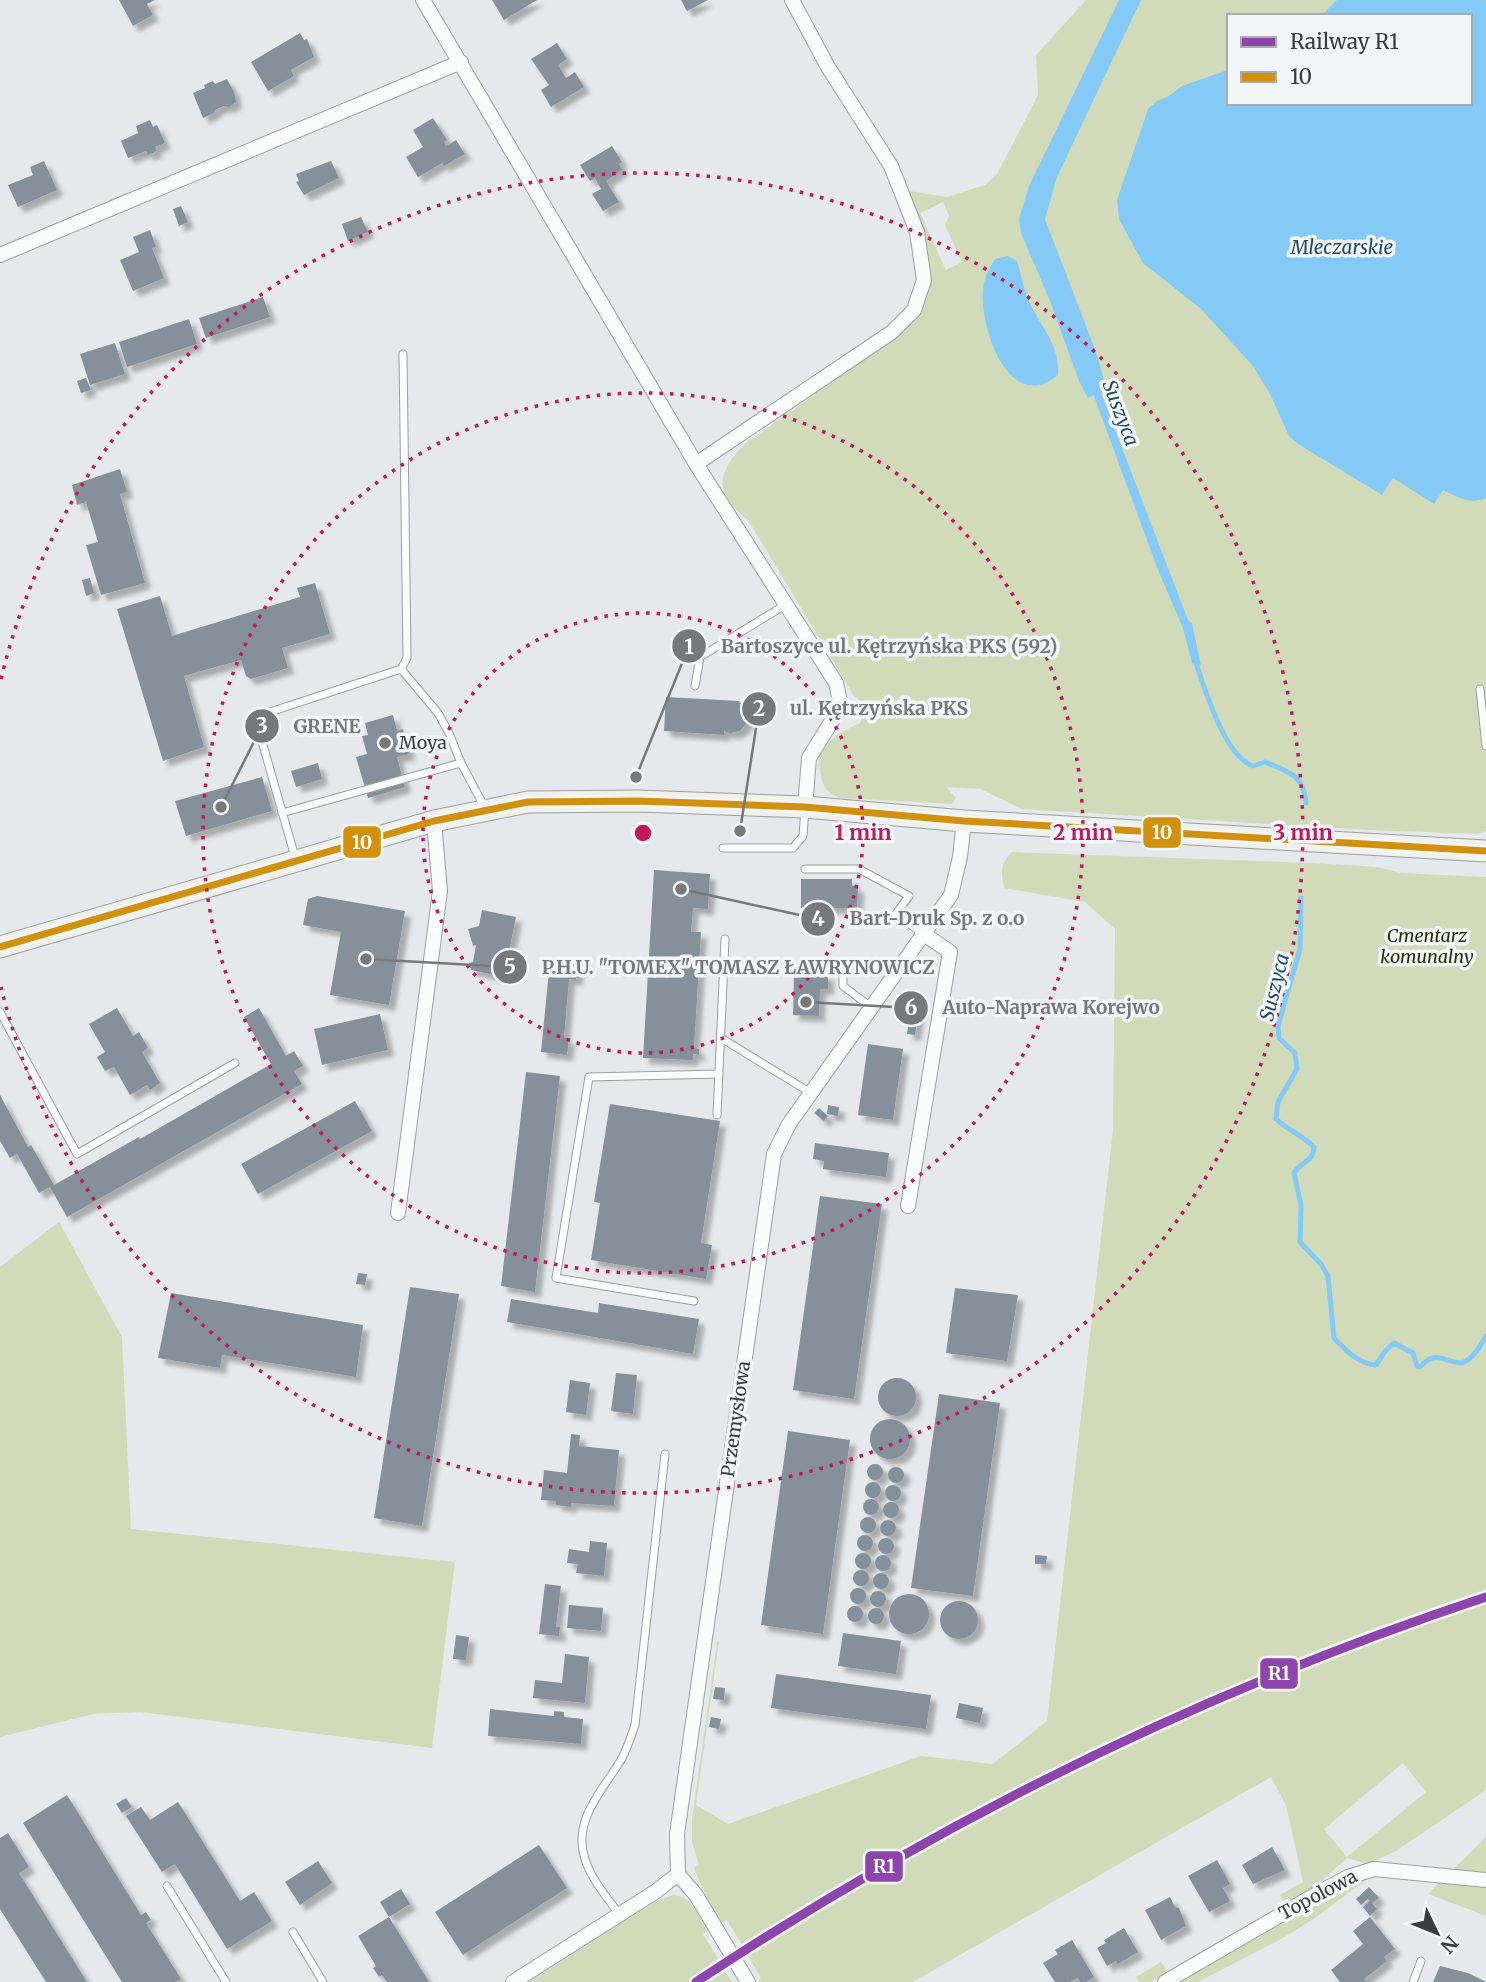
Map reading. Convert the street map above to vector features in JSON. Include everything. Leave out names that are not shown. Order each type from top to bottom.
[{"type":"main road","points":[[0,947],[433,821],[528,802],[587,800],[805,807],[964,821],[1486,851]]},
{"type":"street","points":[[423,0],[696,464],[836,683],[841,706],[809,758],[805,807]]},
{"type":"street","points":[[696,464],[892,332],[914,310],[924,280],[917,232],[891,166],[828,67],[792,0]]},
{"type":"street","points":[[0,255],[461,62]]},
{"type":"street","points":[[398,1213],[439,891],[433,821]]},
{"type":"street","name":"Przemysłowa","points":[[678,1874],[677,1834],[774,1154],[789,1124],[951,895],[960,857],[964,821]]},
{"type":"street","points":[[908,1206],[950,952],[924,934]]},
{"type":"street","name":"Topolowa","points":[[1166,1982],[1320,1892],[1364,1871],[1374,1868],[1486,1880]]},
{"type":"street","points":[[513,1982],[678,1874],[696,1895],[748,1982]]},
{"type":"lane","points":[[296,861],[257,724],[270,712],[401,669],[407,658],[409,645],[403,354]]},
{"type":"lane","points":[[695,686],[701,657],[786,604]]},
{"type":"lane","points":[[401,669],[438,713],[485,809]]},
{"type":"lane","points":[[1480,689],[1486,746]]},
{"type":"lane","points":[[282,813],[461,763]]},
{"type":"lane","points":[[723,848],[793,848],[803,836],[805,807]]},
{"type":"lane","points":[[805,869],[859,869],[909,896],[896,914],[924,934]]},
{"type":"lane","points":[[717,1115],[725,939]]},
{"type":"lane","points":[[843,971],[843,986],[871,1007]]},
{"type":"lane","points":[[0,1012],[77,1154],[235,1063]]},
{"type":"lane","points":[[721,1038],[811,1093]]},
{"type":"lane","points":[[694,1301],[556,1278],[589,1077],[719,1074]]},
{"type":"lane","points":[[619,1914],[585,1860],[582,1829],[594,1801],[623,1756],[635,1725],[665,1454]]},
{"type":"lane","points":[[167,1886],[226,1982]]},
{"type":"lane","points":[[293,1932],[323,1982]]},
{"type":"lane","points":[[1413,1982],[1421,1961]]},
{"type":"green space","points":[[1086,0],[1486,0],[1486,831],[1479,834],[1369,830],[1022,809],[980,789],[946,787],[956,798],[952,804],[842,798],[830,793],[824,786],[819,764],[820,753],[835,737],[860,723],[867,706],[854,696],[748,520],[729,502],[723,483],[726,468],[746,443],[900,334],[914,316],[928,282],[927,248],[909,191],[947,197],[985,185],[997,174],[1038,95],[1036,55]],"holes":[[[943,202],[949,216],[945,225],[962,262],[946,270],[920,213]]]},
{"type":"green space","name":"Cmentarz komunalny","points":[[1012,852],[1312,863],[1377,867],[1401,873],[1486,877],[1486,1790],[1396,1851],[1368,1864],[1347,1858],[1317,1885],[1285,1904],[1280,1895],[1303,1882],[1286,1805],[1271,1777],[913,1982],[757,1982],[761,1978],[747,1954],[749,1952],[745,1945],[743,1947],[727,1920],[722,1923],[706,1896],[694,1867],[699,1865],[692,1842],[692,1819],[717,1642],[719,1641],[696,1805],[728,1824],[921,1756],[993,1764],[1047,1721],[1113,1130],[1115,929],[1085,902],[1004,888],[1002,868]],"holes":[[[1403,1763],[1426,1792],[1347,1857],[1324,1829]]]},
{"type":"green space","points":[[59,1222],[122,1337],[131,1529],[455,1562],[432,1748],[140,1712],[93,1714],[0,1737],[0,1267]]},
{"type":"green space","points":[[1486,1837],[1486,1916],[1428,1894]]},
{"type":"green space","points":[[1369,1878],[1283,1938],[1198,1982],[1178,1982],[1350,1881]]},
{"type":"green space","points":[[674,1895],[686,1899],[698,1914],[708,1931],[703,1934],[720,1962],[718,1964],[732,1982],[529,1982],[640,1911]]},
{"type":"green space","points":[[1161,1962],[1168,1972],[1151,1982],[1139,1982],[1136,1977]]},
{"type":"water","points":[[1119,0],[1141,0],[1057,177],[1045,219],[1096,352],[1107,390],[1101,393],[1188,620],[1192,623],[1201,666],[1192,663],[1183,628],[1158,570],[1094,395],[1088,398],[1079,381],[1050,301],[1021,233],[1019,219],[1029,186]]},
{"type":"water","name":"Mleczarskie","points":[[1337,0],[1486,0],[1486,498],[1480,500],[1464,499],[1443,490],[1434,504],[1393,478],[1382,495],[1298,444],[1289,436],[1270,394],[1253,366],[1201,309],[1143,263],[1119,219],[1117,200],[1148,109],[1182,86],[1225,71],[1227,105],[1472,105],[1472,14],[1323,14]]},
{"type":"water","points":[[1008,256],[1017,261],[1028,299],[1056,353],[1058,375],[1041,385],[1025,384],[1012,376],[992,344],[986,324],[983,289],[986,277],[995,259]]},
{"type":"building","points":[[119,0],[155,0],[147,4],[153,15],[133,26]]},
{"type":"building","points":[[492,0],[537,0],[504,20]]},
{"type":"building","points":[[681,0],[708,0],[687,11]]},
{"type":"building","points":[[300,33],[304,40],[307,39],[314,57],[291,70],[294,76],[268,91],[251,62]]},
{"type":"building","points":[[557,43],[567,59],[558,65],[566,78],[575,72],[584,87],[551,107],[541,90],[549,85],[531,59]]},
{"type":"building","points":[[227,79],[236,102],[203,118],[193,93],[213,81],[215,84]]},
{"type":"building","points":[[433,118],[447,140],[444,142],[446,146],[456,140],[465,154],[418,177],[406,157],[423,147],[413,130]]},
{"type":"building","points":[[150,120],[153,127],[157,125],[165,143],[155,147],[157,151],[148,155],[146,151],[128,158],[121,141],[138,133],[136,126]]},
{"type":"building","points":[[612,146],[622,162],[619,164],[622,170],[606,181],[619,202],[603,211],[592,194],[601,189],[595,178],[590,181],[580,165]]},
{"type":"building","points":[[44,161],[57,190],[18,207],[8,185],[33,175],[30,167]]},
{"type":"building","points":[[331,161],[339,178],[304,195],[296,182],[299,181],[296,174]]},
{"type":"building","points":[[181,206],[188,222],[179,226],[173,209]]},
{"type":"building","points":[[361,217],[368,232],[348,241],[342,224]]},
{"type":"building","points":[[150,230],[156,247],[152,248],[164,278],[133,291],[120,260],[139,252],[133,237]]},
{"type":"building","points":[[263,297],[270,317],[206,338],[199,318]]},
{"type":"building","points":[[189,319],[197,344],[127,367],[119,342]]},
{"type":"building","points":[[115,343],[125,374],[90,385],[80,354]]},
{"type":"building","points":[[86,378],[91,390],[81,393],[77,381]]},
{"type":"building","points":[[120,469],[127,492],[120,494],[145,583],[101,595],[86,545],[98,542],[86,502],[77,505],[72,485]]},
{"type":"building","points":[[90,578],[94,593],[86,596],[82,580]]},
{"type":"building","points":[[315,583],[330,634],[282,648],[288,668],[251,679],[246,676],[241,660],[184,676],[204,747],[163,761],[117,609],[160,596],[172,636],[300,597],[297,588]]},
{"type":"building","points":[[666,697],[739,701],[748,711],[747,723],[740,731],[724,731],[724,735],[664,731]]},
{"type":"building","points":[[393,715],[397,731],[403,729],[409,754],[397,757],[405,787],[368,798],[356,757],[367,754],[362,736],[368,735],[365,723]]},
{"type":"building","points":[[318,763],[322,779],[296,787],[291,771]]},
{"type":"building","points":[[262,777],[272,811],[186,836],[175,801]]},
{"type":"building","points":[[654,870],[710,874],[708,909],[693,908],[691,932],[701,932],[694,1048],[699,1049],[699,1055],[693,1054],[693,1060],[643,1058]]},
{"type":"building","points":[[801,879],[852,879],[852,886],[858,886],[857,908],[801,908]]},
{"type":"building","points":[[317,896],[405,911],[389,1005],[330,995],[341,932],[303,925],[308,899]]},
{"type":"building","points":[[482,910],[516,917],[504,977],[471,970],[469,963],[473,962],[476,945],[473,946],[468,929],[479,926]]},
{"type":"building","points":[[550,961],[579,963],[576,980],[569,979],[564,1038],[569,1038],[567,1055],[541,1052]]},
{"type":"building","points":[[794,974],[828,974],[828,989],[820,989],[819,1016],[793,1015]]},
{"type":"building","points":[[117,1008],[133,1036],[139,1032],[148,1048],[142,1052],[160,1083],[150,1090],[147,1085],[130,1095],[114,1067],[105,1071],[97,1057],[105,1052],[89,1024]]},
{"type":"building","points":[[259,1008],[286,1056],[294,1051],[303,1066],[294,1071],[302,1084],[67,1217],[50,1187],[39,1193],[17,1154],[10,1158],[0,1141],[0,1095],[28,1147],[31,1145],[54,1185],[271,1064],[244,1017]]},
{"type":"building","points":[[910,1013],[918,1014],[915,1035],[907,1034]]},
{"type":"building","points":[[380,1014],[388,1050],[322,1065],[314,1029]]},
{"type":"building","points":[[868,1044],[903,1049],[893,1120],[858,1115]]},
{"type":"building","points":[[526,1072],[560,1076],[535,1292],[501,1286]]},
{"type":"building","points":[[355,1101],[372,1131],[258,1194],[241,1164]]},
{"type":"building","points":[[610,1104],[720,1121],[701,1243],[712,1245],[706,1279],[591,1260],[600,1203],[594,1202]]},
{"type":"building","points":[[828,1105],[839,1107],[838,1116],[827,1114]]},
{"type":"building","points":[[819,1108],[828,1116],[824,1121],[814,1113]]},
{"type":"building","points":[[815,1143],[889,1153],[886,1177],[823,1169],[824,1161],[813,1159]]},
{"type":"building","points":[[820,1196],[882,1204],[854,1399],[793,1390]]},
{"type":"building","points":[[358,1273],[367,1274],[365,1285],[356,1284]]},
{"type":"building","points":[[410,1287],[459,1294],[422,1526],[374,1518]]},
{"type":"building","points":[[955,1288],[1018,1295],[1007,1361],[946,1353]]},
{"type":"building","points":[[171,1293],[363,1325],[356,1377],[222,1355],[220,1368],[158,1358]]},
{"type":"building","points":[[511,1299],[598,1313],[599,1303],[699,1319],[693,1354],[507,1322]]},
{"type":"building","points":[[616,1373],[637,1375],[633,1414],[611,1411]]},
{"type":"building","points":[[897,1378],[911,1383],[916,1397],[911,1411],[897,1416],[883,1411],[878,1397],[883,1383]]},
{"type":"building","points":[[570,1380],[590,1383],[586,1415],[566,1412]]},
{"type":"building","points":[[939,1394],[1000,1403],[973,1596],[911,1588]]},
{"type":"building","points":[[890,1419],[904,1425],[910,1439],[904,1453],[890,1459],[876,1453],[870,1439],[876,1425]]},
{"type":"building","points":[[788,1431],[850,1440],[823,1634],[761,1625]]},
{"type":"building","points":[[571,1434],[580,1435],[579,1446],[619,1450],[614,1506],[571,1503],[571,1507],[556,1505],[556,1501],[541,1500],[544,1470],[567,1473]]},
{"type":"building","points":[[872,1464],[878,1464],[883,1472],[881,1478],[872,1480],[867,1475],[867,1469]]},
{"type":"building","points":[[893,1467],[899,1467],[904,1475],[902,1481],[893,1483],[888,1478],[888,1472]]},
{"type":"building","points":[[870,1482],[876,1482],[881,1490],[879,1496],[870,1498],[865,1493],[865,1487]]},
{"type":"building","points":[[890,1485],[896,1485],[901,1493],[899,1499],[890,1501],[885,1496],[885,1490]]},
{"type":"building","points":[[868,1499],[874,1499],[879,1507],[877,1513],[868,1515],[863,1510],[863,1504]]},
{"type":"building","points":[[888,1502],[894,1502],[899,1510],[897,1516],[888,1518],[883,1513],[883,1507]]},
{"type":"building","points":[[865,1517],[871,1517],[876,1525],[874,1531],[865,1533],[860,1528],[860,1522]]},
{"type":"building","points":[[885,1520],[891,1520],[896,1528],[894,1534],[885,1536],[880,1531],[880,1525]]},
{"type":"building","points":[[862,1535],[868,1535],[873,1543],[871,1549],[862,1551],[857,1546],[857,1540]]},
{"type":"building","points":[[883,1538],[889,1538],[894,1546],[892,1552],[883,1554],[878,1549],[878,1543]]},
{"type":"building","points":[[590,1541],[607,1543],[604,1576],[576,1573],[578,1564],[567,1563],[569,1549],[589,1552]]},
{"type":"building","points":[[860,1553],[866,1553],[871,1561],[869,1567],[860,1569],[855,1564],[855,1558]]},
{"type":"building","points":[[880,1555],[886,1555],[891,1563],[889,1569],[880,1571],[875,1566],[875,1560]]},
{"type":"building","points":[[1035,1555],[1047,1556],[1046,1564],[1035,1564]]},
{"type":"building","points":[[858,1570],[864,1570],[869,1578],[867,1584],[858,1586],[853,1581],[853,1575]]},
{"type":"building","points":[[878,1573],[884,1573],[889,1581],[887,1587],[878,1589],[873,1584],[873,1578]]},
{"type":"building","points":[[545,1584],[561,1586],[556,1627],[560,1627],[559,1636],[539,1634]]},
{"type":"building","points":[[855,1588],[861,1588],[866,1596],[864,1602],[855,1604],[850,1599],[850,1593]]},
{"type":"building","points":[[875,1591],[881,1591],[886,1599],[884,1605],[875,1607],[870,1602],[870,1596]]},
{"type":"building","points":[[909,1594],[923,1600],[929,1614],[923,1628],[909,1634],[895,1628],[889,1614],[895,1600]]},
{"type":"building","points":[[959,1601],[973,1606],[978,1620],[973,1634],[959,1639],[945,1634],[940,1620],[945,1606]]},
{"type":"building","points":[[569,1605],[603,1608],[601,1631],[567,1628]]},
{"type":"building","points":[[852,1606],[858,1606],[863,1614],[861,1620],[852,1622],[847,1617],[847,1611]]},
{"type":"building","points":[[873,1608],[879,1608],[884,1616],[882,1622],[873,1624],[868,1619],[868,1613]]},
{"type":"building","points":[[843,1633],[901,1641],[896,1674],[838,1666]]},
{"type":"building","points":[[456,1635],[469,1637],[466,1660],[453,1659]]},
{"type":"building","points":[[565,1654],[589,1657],[585,1703],[533,1698],[535,1680],[562,1683]]},
{"type":"building","points":[[776,1674],[931,1695],[926,1729],[771,1708]]},
{"type":"building","points":[[715,1687],[725,1688],[724,1700],[713,1699]]},
{"type":"building","points":[[959,1703],[983,1708],[980,1723],[956,1718]]},
{"type":"building","points":[[490,1709],[554,1716],[554,1711],[564,1712],[564,1717],[583,1719],[581,1744],[488,1736]]},
{"type":"building","points":[[711,1717],[721,1719],[719,1729],[709,1727]]},
{"type":"building","points":[[67,1795],[141,1915],[146,1912],[151,1920],[146,1923],[181,1979],[175,1982],[122,1982],[23,1823]]},
{"type":"building","points":[[126,1798],[132,1807],[122,1813],[116,1804]]},
{"type":"building","points":[[178,1802],[240,1901],[254,1892],[272,1921],[227,1949],[175,1864],[162,1872],[126,1816],[141,1807],[150,1820]]},
{"type":"building","points":[[8,1833],[29,1867],[19,1873],[87,1982],[46,1982],[0,1909],[0,1838]]},
{"type":"building","points":[[539,1845],[567,1888],[463,1955],[435,1912]]},
{"type":"building","points":[[1272,1847],[1285,1870],[1253,1884],[1242,1865]]},
{"type":"building","points":[[1217,1860],[1230,1884],[1223,1888],[1230,1901],[1209,1912],[1188,1876]]},
{"type":"building","points":[[318,1861],[332,1883],[300,1905],[285,1882]]},
{"type":"building","points":[[1369,1887],[1379,1898],[1372,1903],[1377,1909],[1370,1916],[1363,1907],[1370,1901],[1368,1899],[1361,1905],[1356,1899]]},
{"type":"building","points":[[401,1889],[410,1904],[389,1917],[380,1902]]},
{"type":"building","points":[[1170,1897],[1175,1907],[1179,1908],[1186,1926],[1161,1940],[1145,1910]]},
{"type":"building","points":[[389,1917],[429,1982],[387,1982],[382,1975],[379,1977],[373,1968],[376,1966],[358,1936]]},
{"type":"building","points":[[1370,1917],[1395,1949],[1384,1957],[1387,1961],[1364,1979],[1367,1982],[1340,1982],[1331,1970],[1363,1944],[1353,1931]]},
{"type":"building","points":[[1124,1928],[1138,1952],[1118,1964],[1116,1961],[1107,1966],[1097,1948],[1106,1943],[1104,1940]]},
{"type":"building","points":[[1072,1940],[1094,1977],[1086,1982],[1080,1982],[1077,1978],[1070,1982],[1055,1982],[1043,1963],[1058,1954],[1055,1950]]},
{"type":"building","points":[[1440,1966],[1468,1973],[1486,1982],[1433,1982]]},
{"type":"waterway","name":"Suszyca","points":[[1194,658],[1216,719],[1233,749],[1253,766],[1265,762],[1294,776],[1302,786],[1306,803]]},
{"type":"waterway","name":"Suszyca","points":[[1301,898],[1300,949],[1278,1026],[1279,1038],[1295,1053],[1297,1069],[1278,1102],[1276,1119],[1314,1147],[1310,1158],[1294,1173],[1301,1205],[1300,1242],[1321,1264],[1328,1276],[1334,1338],[1358,1359],[1376,1365],[1394,1343],[1413,1353],[1417,1366],[1420,1367],[1435,1358],[1462,1363],[1473,1355],[1486,1336]]},
{"type":"rail line","name":"R1","points":[[696,1982],[884,1866],[1079,1763],[1280,1673],[1382,1633],[1486,1597]]},
{"type":"transit line","name":"10","points":[[0,947],[434,821],[528,802],[638,801],[805,807],[964,821],[1486,851]]},
{"type":"place","name":"Moya","points":[[385,743]]},
{"type":"place","name":"Bartoszyce ul. Kętrzyńska PKS (592)","points":[[636,777]]},
{"type":"place","name":"GRENE","points":[[221,807]]},
{"type":"place","name":"ul. Kętrzyńska PKS","points":[[740,831]]},
{"type":"place","name":"Bart-Druk Sp. z o.o","points":[[681,889]]},
{"type":"place","name":"P.H.U. \"TOMEX\" TOMASZ ŁAWRYNOWICZ","points":[[366,959]]},
{"type":"place","name":"Auto-Naprawa Korejwo","points":[[806,1002]]}]
